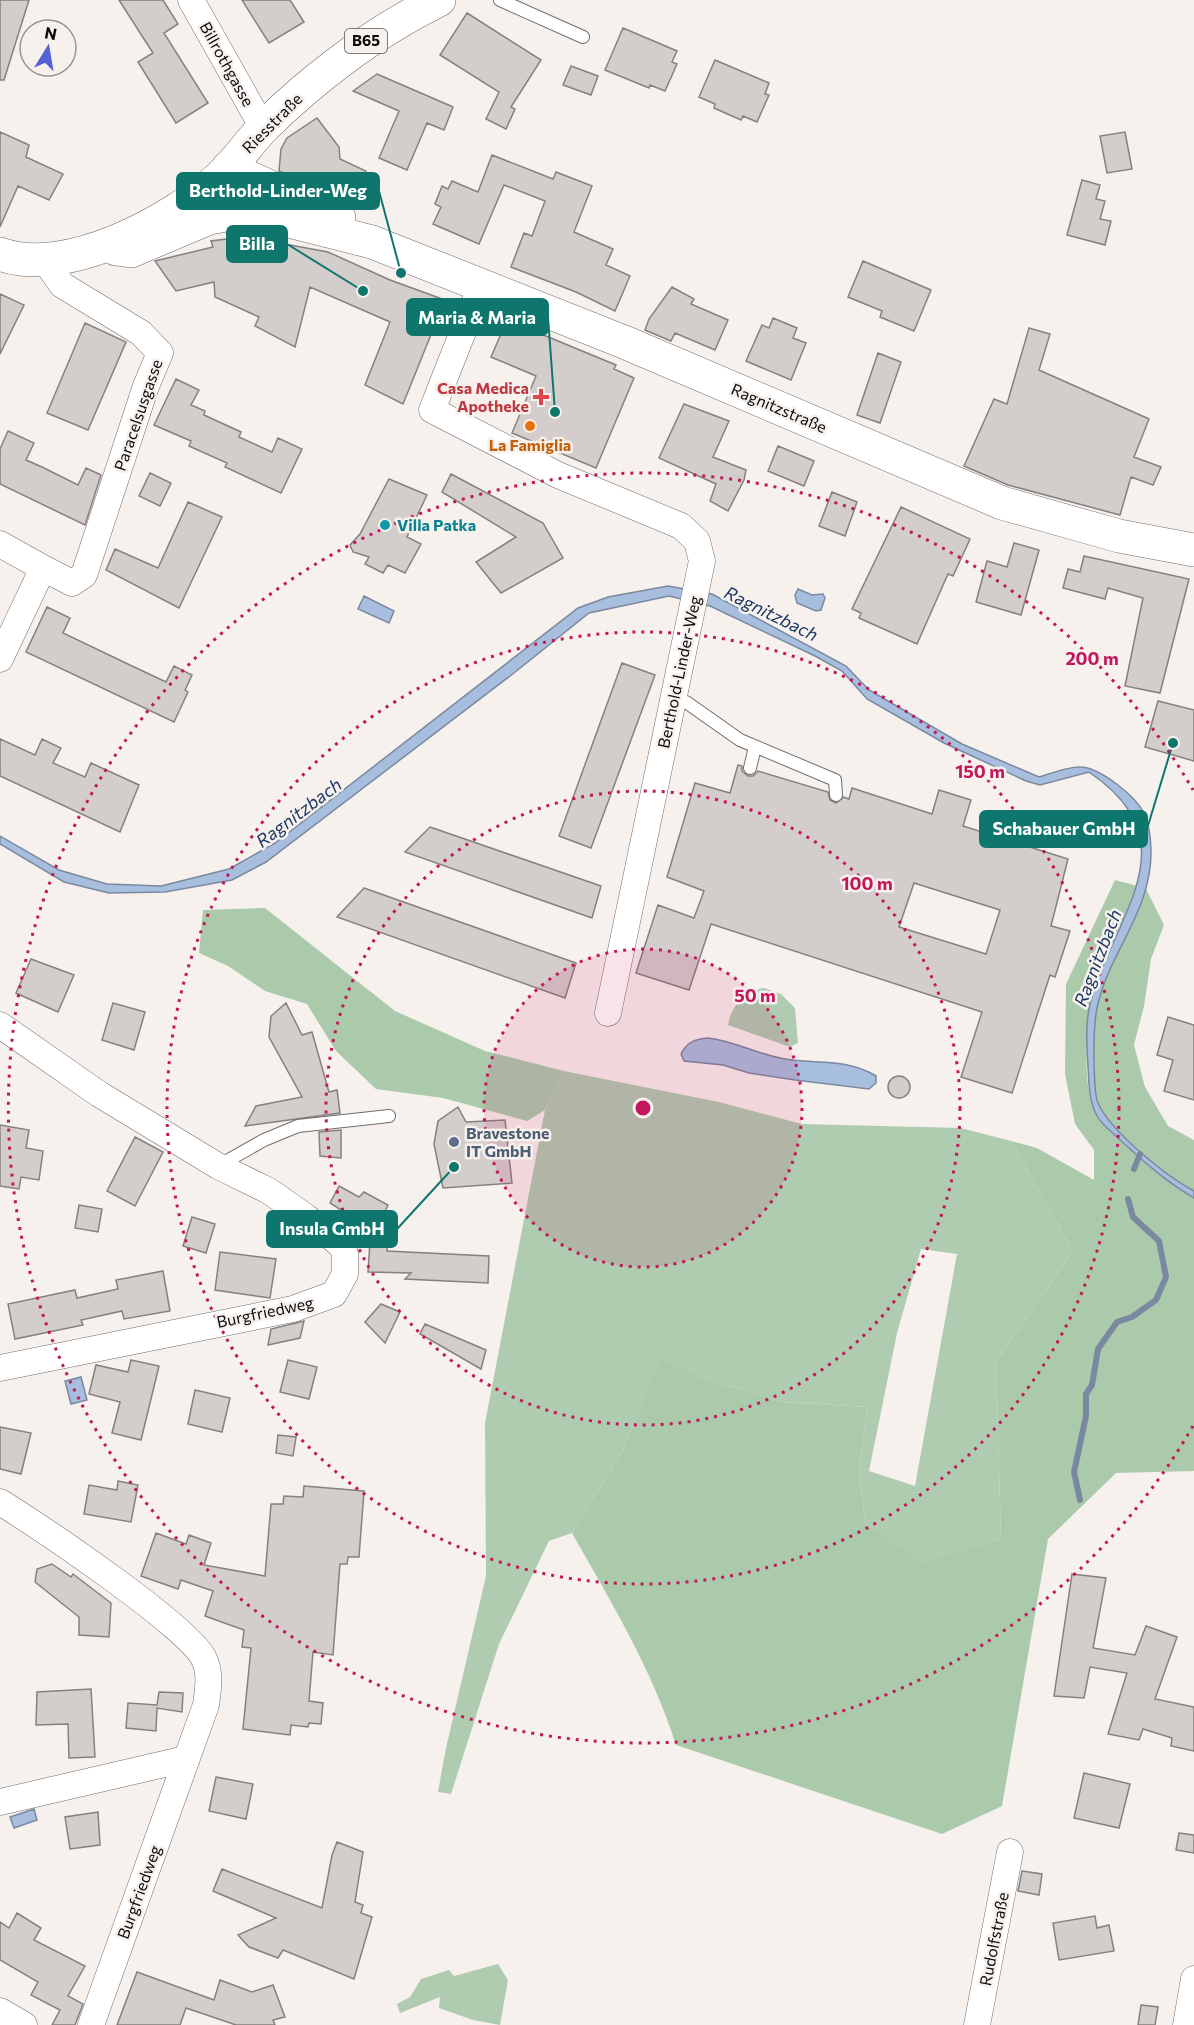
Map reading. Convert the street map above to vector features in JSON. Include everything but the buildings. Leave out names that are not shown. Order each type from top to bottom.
[{"type":"main road","name":"Riesstraße","points":[[0,254],[45,261],[81,254],[102,247],[170,213],[224,173],[263,128],[364,42],[439,0]]},
{"type":"main road","name":"Ragnitzstraße","points":[[224,173],[231,200],[249,211],[372,242],[624,342],[1002,503],[1119,536],[1194,550]]},
{"type":"main road","name":"Ragnitzstraße","points":[[224,173],[333,214],[372,242]]},
{"type":"main road","name":"Ragnitzstraße","points":[[102,247],[131,251],[209,218],[249,211]]},
{"type":"street","name":"Billrothgasse","points":[[191,0],[263,128]]},
{"type":"street","name":"Paracelsusgasse","points":[[0,544],[72,583],[84,574],[146,386],[160,354],[141,333],[62,285],[45,261]]},
{"type":"street","name":"Berthold-Linder-Weg","points":[[481,286],[432,410],[558,475],[681,526],[697,541],[702,561],[608,1013]]},
{"type":"street","points":[[0,659],[43,568]]},
{"type":"street","name":"Burgfriedweg","points":[[0,1025],[99,1094],[218,1166],[269,1191],[342,1246],[345,1254],[345,1274],[334,1294],[293,1309],[0,1368]]},
{"type":"street","name":"Burgfriedweg","points":[[0,1502],[35,1524],[159,1615],[196,1647],[204,1659],[208,1672],[206,1705],[91,2025]]},
{"type":"street","points":[[0,1802],[186,1759]]},
{"type":"street","name":"Rudolfstraße","points":[[977,2025],[1010,1852]]},
{"type":"street","points":[[1186,2025],[1194,1979]]},
{"type":"street","points":[[0,2011],[24,2025]]},
{"type":"lane","points":[[500,0],[583,38]]},
{"type":"lane","points":[[673,699],[686,702],[740,740],[835,780],[836,795]]},
{"type":"lane","points":[[750,768],[755,747]]},
{"type":"lane","points":[[218,1166],[286,1130],[389,1116]]},
{"type":"green space","points":[[1115,880],[1138,886],[1132,909],[1106,963],[1097,990],[1087,1046],[1088,1084],[1091,1101],[1097,1116],[1104,1125],[1173,1185],[1194,1198],[1194,1471],[1116,1473],[1048,1539],[1002,1806],[942,1834],[676,1745],[643,1663],[572,1533],[623,1450],[660,1359],[706,1379],[782,1402],[867,1407],[859,1468],[865,1523],[923,1563],[1001,1539],[996,1362],[1073,1251],[1011,1141],[1037,1148],[1094,1180],[1094,1150],[1075,1124],[1065,1074],[1066,984]]},
{"type":"green space","points":[[1146,889],[1164,925],[1151,959],[1144,1006],[1134,1045],[1145,1087],[1168,1126],[1194,1140],[1194,1191],[1169,1175],[1126,1139],[1104,1114],[1098,1102],[1094,1083],[1094,1027],[1101,992],[1135,919]]},
{"type":"green space","points":[[265,908],[395,1011],[485,1051],[564,1071],[545,1110],[527,1121],[443,1098],[376,1089],[336,1051],[307,1004],[265,991],[228,966],[199,953],[203,910]]},
{"type":"green space","points":[[764,988],[781,994],[795,1008],[798,1043],[790,1047],[728,1025],[732,1012],[740,1001],[751,992]]},
{"type":"green space","points":[[564,1071],[719,1102],[802,1124],[961,1128],[1011,1141],[1073,1251],[996,1362],[1001,1539],[923,1564],[865,1523],[859,1468],[867,1407],[782,1402],[706,1379],[660,1360],[623,1450],[572,1533],[549,1541],[499,1644],[451,1794],[438,1792],[486,1576],[485,1423],[545,1110]],"holes":[[[921,1249],[957,1254],[915,1486],[869,1471],[897,1333]]]},
{"type":"green space","points":[[498,1964],[508,1980],[500,2025],[473,2020],[439,2008],[440,1997],[400,2013],[397,2004],[410,1997],[421,1979],[449,1970],[454,1976]]},
{"type":"water","name":"Ragnitzbach","points":[[668,586],[712,594],[846,666],[869,690],[962,744],[1039,777],[1072,768],[1089,768],[1107,777],[1134,799],[1144,813],[1149,829],[1151,850],[1149,872],[1138,912],[1111,968],[1097,1008],[1094,1045],[1096,1095],[1105,1114],[1127,1140],[1169,1175],[1194,1191],[1194,1198],[1173,1185],[1107,1128],[1097,1116],[1091,1099],[1087,1036],[1090,1004],[1101,971],[1138,882],[1142,854],[1137,826],[1120,799],[1089,772],[1040,785],[1026,781],[944,743],[867,699],[842,671],[710,606],[669,596],[589,613],[266,862],[232,880],[165,892],[109,893],[64,882],[0,844],[0,836],[59,870],[107,884],[161,886],[229,869],[275,843],[578,608],[608,597]]},
{"type":"water","points":[[798,589],[812,595],[823,594],[825,598],[821,610],[816,611],[797,603],[795,595]]},
{"type":"water","points":[[364,596],[394,611],[389,623],[358,609]]},
{"type":"water","points":[[708,1038],[780,1058],[853,1066],[876,1076],[876,1083],[869,1089],[795,1080],[749,1073],[723,1065],[684,1061],[681,1054],[689,1044],[695,1040]]},
{"type":"water","points":[[81,1377],[87,1400],[71,1404],[65,1381]]},
{"type":"water","points":[[34,1809],[37,1820],[14,1828],[10,1817]]},
{"type":"waterway","points":[[1134,1169],[1140,1154]]},
{"type":"waterway","points":[[1080,1500],[1074,1472],[1086,1416],[1086,1394],[1092,1385],[1098,1349],[1117,1322],[1132,1317],[1156,1300],[1166,1277],[1159,1241],[1133,1217],[1128,1199]]},
{"type":"place","name":"Berthold-Linder-Weg","points":[[401,273]]},
{"type":"place","name":"Billa","points":[[363,291]]},
{"type":"place","name":"Casa Medica Apotheke","points":[[541,397]]},
{"type":"place","name":"Maria & Maria","points":[[555,412]]},
{"type":"place","name":"La Famiglia","points":[[530,426]]},
{"type":"place","name":"Villa Patka","points":[[385,525]]},
{"type":"place","name":"Schabauer GmbH","points":[[1173,743]]},
{"type":"place","name":"Bravestone IT GmbH","points":[[454,1142]]},
{"type":"place","name":"Insula GmbH","points":[[454,1167]]}]
